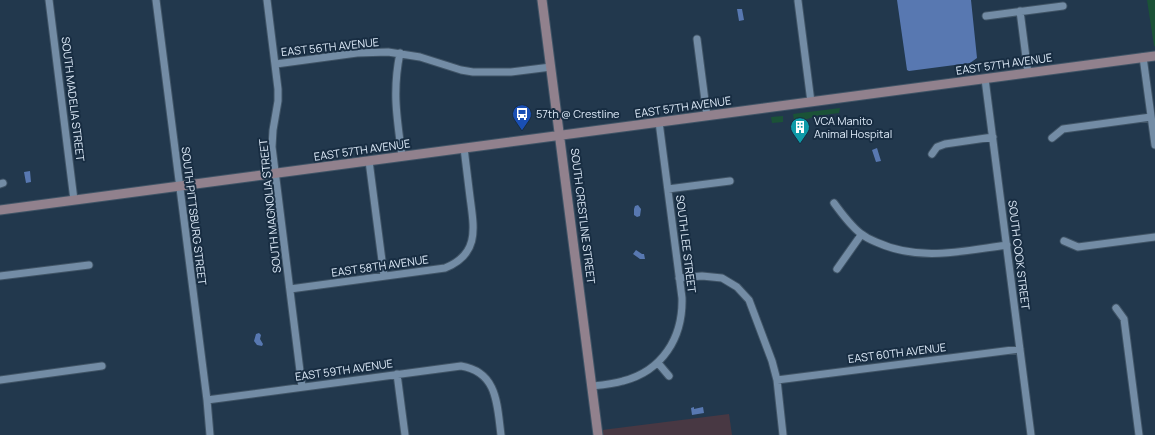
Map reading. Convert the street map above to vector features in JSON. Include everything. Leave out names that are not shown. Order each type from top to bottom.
[{"type":"main road","name":"SOUTH CRESTLINE STREET","points":[[542,0],[598,435]]},
{"type":"main road","name":"EAST 57TH AVENUE","points":[[0,210],[1155,56]]},
{"type":"street","name":"SOUTH MADELIA STREET","points":[[49,0],[74,200]]},
{"type":"street","name":"SOUTH PITTSBURG STREET","points":[[156,0],[207,400],[210,435]]},
{"type":"street","name":"SOUTH MAGNOLIA STREET","points":[[268,0],[279,96],[273,130],[272,147],[302,387]]},
{"type":"street","points":[[798,1],[811,102]]},
{"type":"street","points":[[986,16],[1063,6]]},
{"type":"street","points":[[1020,12],[1028,73]]},
{"type":"street","points":[[697,39],[707,116]]},
{"type":"street","name":"EAST 56TH AVENUE","points":[[276,64],[374,52],[400,53],[472,72],[511,72],[551,67]]},
{"type":"street","points":[[400,53],[396,76],[395,96],[402,156]]},
{"type":"street","points":[[1143,57],[1155,145]]},
{"type":"street","name":"SOUTH COOK STREET","points":[[985,79],[1031,435]]},
{"type":"street","points":[[1052,138],[1063,129],[1151,117]]},
{"type":"street","name":"SOUTH LEE STREET","points":[[592,386],[619,382],[635,377],[652,368],[658,363],[673,341],[680,323],[682,306],[659,122]]},
{"type":"street","points":[[932,154],[937,147],[944,144],[993,137]]},
{"type":"street","name":"EAST 58TH AVENUE","points":[[290,289],[445,268],[457,263],[467,252],[474,238],[464,148]]},
{"type":"street","points":[[369,161],[384,276]]},
{"type":"street","points":[[668,189],[730,181]]},
{"type":"street","points":[[834,203],[844,217],[861,234],[886,246],[906,252],[918,254],[954,252],[1007,245]]},
{"type":"street","points":[[837,269],[861,234]]},
{"type":"street","points":[[1064,241],[1078,247],[1155,237]]},
{"type":"street","points":[[0,276],[88,265]]},
{"type":"street","points":[[679,278],[702,276],[722,278],[741,291],[749,300],[772,361],[777,380],[783,435]]},
{"type":"street","points":[[1116,308],[1124,319],[1139,435]]},
{"type":"street","name":"EAST 60TH AVENUE","points":[[777,380],[1020,349]]},
{"type":"street","points":[[658,363],[669,376]]},
{"type":"street","points":[[0,380],[102,366]]},
{"type":"street","name":"EAST 59TH AVENUE","points":[[207,400],[461,366],[475,370],[483,375],[492,387],[495,394],[501,435]]},
{"type":"street","points":[[397,374],[405,435]]},
{"type":"shaded area","points":[[729,414],[732,435],[603,435],[602,430]]},
{"type":"green space","points":[[1147,0],[1155,0],[1155,46],[1154,46]]},
{"type":"green space","points":[[840,108],[839,113],[794,120],[793,114]]},
{"type":"green space","points":[[783,116],[783,122],[772,123],[771,117]]},
{"type":"water","points":[[897,0],[971,0],[977,58],[970,63],[909,71],[907,70]]},
{"type":"water","points":[[737,9],[742,9],[744,20],[739,21]]},
{"type":"water","points":[[877,148],[881,161],[876,162],[872,150]]},
{"type":"water","points":[[30,171],[31,182],[26,183],[24,172]]},
{"type":"water","points":[[638,205],[641,209],[640,216],[637,217],[634,215],[634,209],[635,206]]},
{"type":"water","points":[[636,250],[644,254],[645,259],[640,259],[633,254]]},
{"type":"water","points":[[259,333],[261,335],[260,339],[263,344],[262,346],[257,345],[254,341],[256,334]]},
{"type":"water","points":[[694,407],[694,409],[703,407],[704,413],[692,415],[691,408]]},
{"type":"place","name":"57th @ Crestline","points":[[522,131]]},
{"type":"place","name":"VCA Manito Animal Hospital","points":[[800,144]]}]
